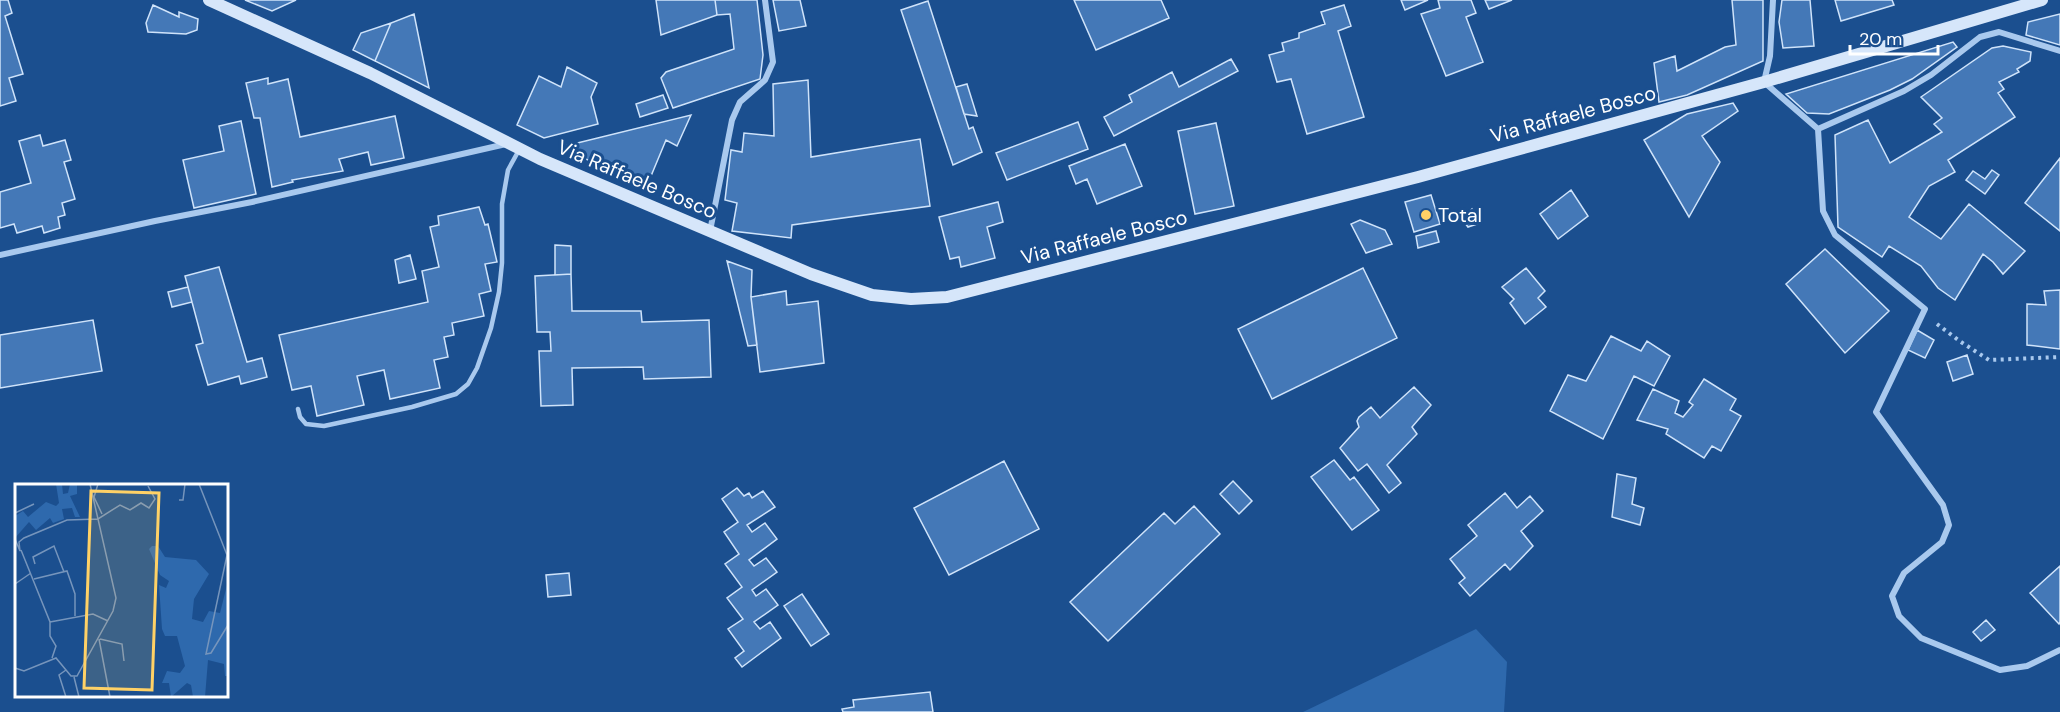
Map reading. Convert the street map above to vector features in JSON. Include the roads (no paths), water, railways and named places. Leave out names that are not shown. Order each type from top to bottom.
[{"type":"street","name":"Via Raffaele Bosco","points":[[209,0],[370,73],[540,159],[811,274],[872,295],[911,299],[947,297],[1418,177],[1764,82],[2042,0]]},
{"type":"street","points":[[710,231],[732,120],[740,102],[765,80],[773,62],[765,0]]},
{"type":"street","points":[[1773,0],[1770,56],[1764,82],[1818,129],[1823,211],[1835,235],[1925,309],[1876,412],[1943,505],[1948,525],[1942,542],[1904,573],[1892,596],[1899,616],[1921,638],[2000,670],[2027,666],[2060,650]]},
{"type":"street","points":[[1818,129],[1904,92],[1931,75],[1980,36],[1999,32],[2060,51]]},
{"type":"street","points":[[0,255],[516,145]]},
{"type":"lane","points":[[298,409],[300,417],[306,424],[324,426],[423,404],[456,394],[468,384],[477,368],[497,301],[502,263],[502,204],[508,170],[516,145]]},
{"type":"place","name":"Total","points":[[1426,215]]}]
